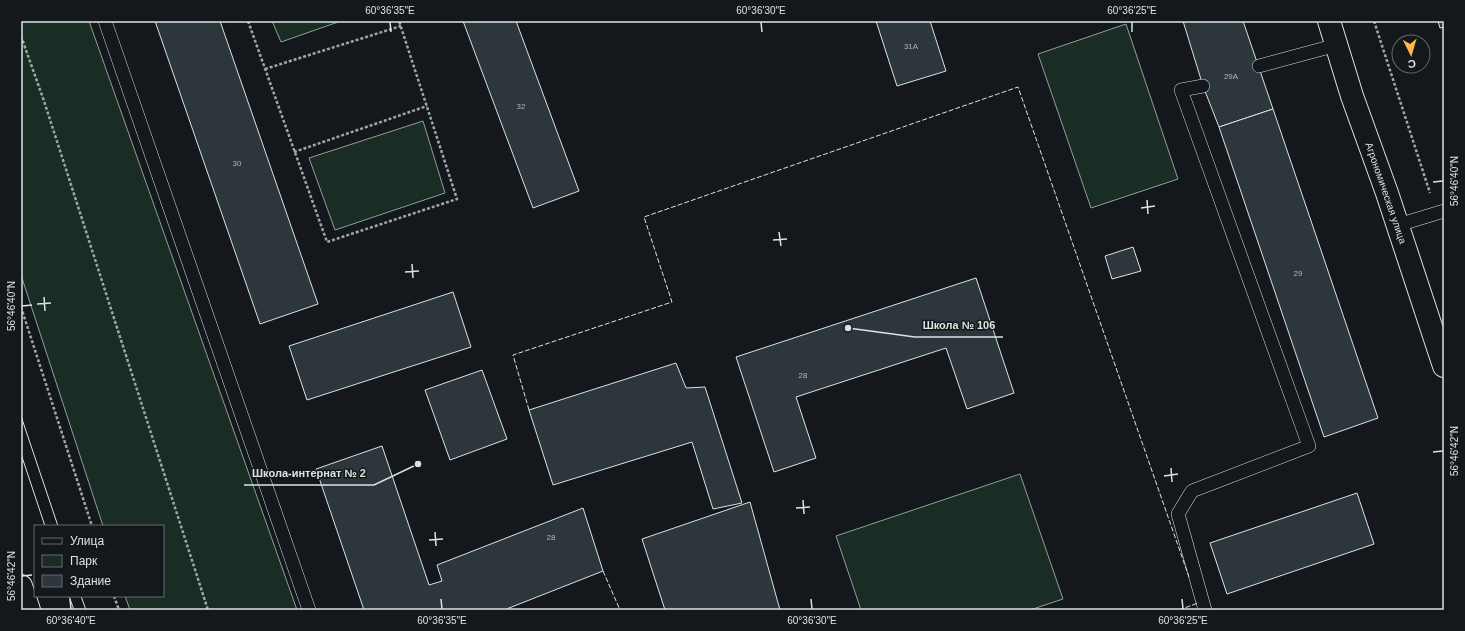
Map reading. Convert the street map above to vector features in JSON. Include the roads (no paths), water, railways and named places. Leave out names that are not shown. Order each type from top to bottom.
[{"type":"street","name":"Агрономическая улица","points":[[1329,21],[1352,96],[1398,225],[1444,366]]},
{"type":"street","points":[[21,586],[28,610]]},
{"type":"lane","points":[[105,21],[309,610]]},
{"type":"lane","points":[[1259,66],[1337,45]]},
{"type":"lane","points":[[1203,86],[1181,90],[1309,446],[1192,491],[1178,514],[1205,610]]},
{"type":"lane","points":[[1398,225],[1440,212]]},
{"type":"tram line","points":[[21,416],[58,525]]},
{"type":"tram line","points":[[21,454],[45,525]]},
{"type":"tram line","points":[[69,597],[74,610]]},
{"type":"tram line","points":[[81,597],[86,610]]},
{"type":"place","name":"Школа № 106","points":[[848,328]]},
{"type":"place","name":"Школа-интернат № 2","points":[[418,464]]}]
